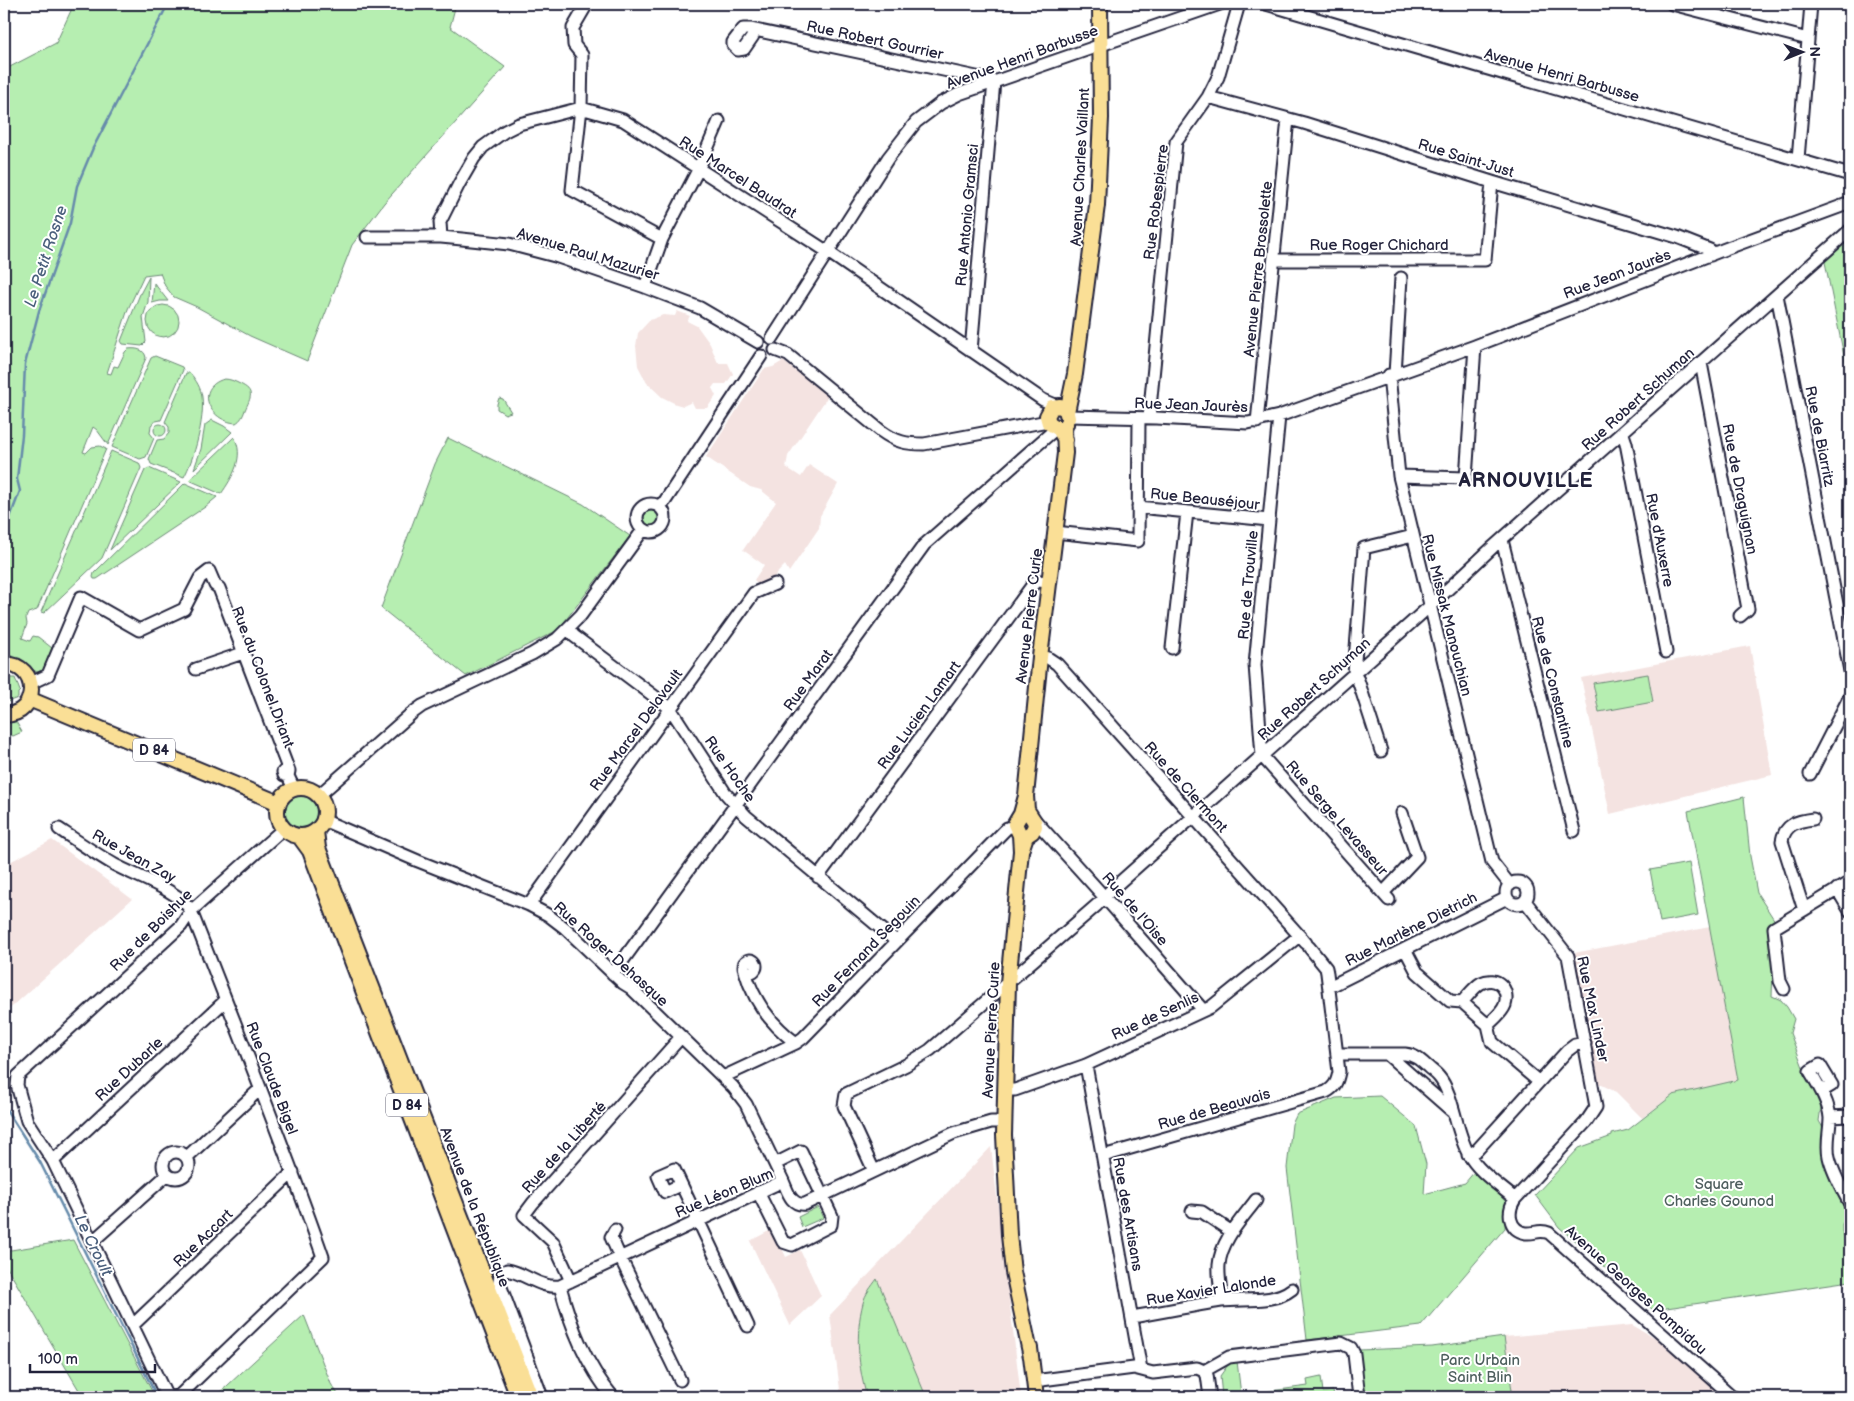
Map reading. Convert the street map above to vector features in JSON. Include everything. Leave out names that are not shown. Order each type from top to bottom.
[{"type":"main road","name":"Avenue Charles Vaillant","points":[[1057,420],[1072,391],[1097,210],[1101,118],[1100,4]]},
{"type":"main road","name":"Avenue Pierre Curie","points":[[1036,1397],[1017,1234],[1006,1161],[1004,1090],[1008,983],[1021,851],[1028,825],[1026,796],[1040,657],[1065,453],[1057,420]]},
{"type":"main road","points":[[4,664],[12,664],[22,669],[31,683],[30,699],[21,710],[4,715]]},
{"type":"main road","name":"D 84","points":[[30,699],[279,803]]},
{"type":"main road","points":[[307,789],[318,796],[324,807],[320,826],[309,835],[299,836],[283,829],[278,819],[279,803],[282,797],[294,790],[307,789]]},
{"type":"main road","name":"Avenue de la République","points":[[320,826],[318,848],[531,1397]]},
{"type":"main road","name":"Avenue de la République","points":[[299,836],[310,851],[518,1397]]},
{"type":"street","points":[[587,4],[573,28],[574,45],[582,55],[581,108],[572,190],[662,239]]},
{"type":"street","name":"Avenue Henri Barbusse","points":[[773,345],[828,252],[888,158],[916,122],[942,103],[994,82],[1220,4]]},
{"type":"street","name":"Rue Robespierre","points":[[1055,532],[1138,541],[1138,507],[1144,418],[1176,142],[1208,97],[1218,78],[1239,4]]},
{"type":"street","name":"Avenue Henri Barbusse","points":[[1266,4],[1850,175]]},
{"type":"street","points":[[1672,4],[1808,39]]},
{"type":"street","points":[[1798,159],[1811,4]]},
{"type":"street","name":"Rue Robert Gourrier","points":[[750,29],[994,82]]},
{"type":"street","name":"Rue Antonio Gramsci","points":[[971,351],[994,82]]},
{"type":"street","name":"Rue Saint-Just","points":[[1208,97],[1288,119],[1677,237],[1710,250],[1711,255]]},
{"type":"street","points":[[440,237],[440,222],[459,184],[474,158],[483,147],[518,124],[581,108]]},
{"type":"street","name":"Rue Marcel Baudrat","points":[[581,108],[623,120],[828,252],[971,351],[1057,420]]},
{"type":"street","name":"Avenue Pierre Brossolette","points":[[1256,422],[1288,119]]},
{"type":"street","points":[[645,287],[662,239],[698,170],[719,121]]},
{"type":"street","name":"Rue Roger Chichard","points":[[1274,260],[1484,260],[1492,182]]},
{"type":"street","name":"Rue Jean Jaurès","points":[[773,345],[788,355],[881,431],[892,439],[904,444],[932,442],[1057,420],[1144,418],[1256,422],[1279,416],[1392,374],[1475,346],[1850,203]]},
{"type":"street","name":"Rue Robert Schuman","points":[[874,1171],[844,1106],[846,1094],[906,1065],[930,1050],[1008,983],[1098,905],[1104,897],[1193,816],[1850,230]]},
{"type":"street","name":"Avenue Paul Mazurier","points":[[367,237],[440,237],[508,244],[555,256],[700,308],[758,342]]},
{"type":"street","points":[[1392,374],[1401,278]]},
{"type":"street","name":"Rue de Biarritz","points":[[1777,295],[1850,671]]},
{"type":"street","points":[[762,338],[773,345],[768,357],[761,356],[757,351],[758,342],[762,338]]},
{"type":"street","points":[[1399,476],[1466,478],[1475,346]]},
{"type":"street","points":[[659,506],[665,501],[761,356]]},
{"type":"street","name":"Rue de Draguignan","points":[[1701,364],[1748,610],[1740,616]]},
{"type":"street","name":"Rue Missak Manouchian","points":[[1392,374],[1399,476],[1492,862],[1510,885]]},
{"type":"street","name":"Rue de Trouville","points":[[1262,756],[1255,666],[1279,416]]},
{"type":"street","name":"Rue Marat","points":[[613,974],[924,545],[1057,420]]},
{"type":"street","name":"Rue d'Auxerre","points":[[1623,434],[1666,652]]},
{"type":"street","points":[[650,504],[659,506],[666,518],[663,526],[656,532],[643,530],[637,519],[639,511],[650,504]]},
{"type":"street","name":"Rue Beauséjour","points":[[1138,507],[1269,520]]},
{"type":"street","points":[[1172,648],[1188,512]]},
{"type":"street","points":[[318,796],[422,706],[547,646],[580,615],[643,530]]},
{"type":"street","points":[[1381,751],[1354,673],[1364,548],[1413,536]]},
{"type":"street","name":"Rue de Constantine","points":[[1502,540],[1574,830]]},
{"type":"street","name":"Rue du Colonel Driant","points":[[31,683],[48,675],[81,597],[139,630],[184,609],[200,578],[210,571],[215,585],[219,588],[240,654],[289,771],[288,776],[294,790]]},
{"type":"street","name":"Rue Lucien Lamart","points":[[818,877],[1034,583],[1038,581],[1049,582]]},
{"type":"street","name":"Rue Marcel Delavault","points":[[529,905],[754,593],[775,584]]},
{"type":"street","name":"Rue Hoche","points":[[568,628],[574,636],[670,708],[735,806],[896,941]]},
{"type":"street","points":[[196,669],[240,654]]},
{"type":"street","name":"Rue de Clermont","points":[[1040,657],[1048,658],[1057,664],[1305,942],[1326,968],[1339,1072],[1338,1082],[1333,1088]]},
{"type":"street","points":[[1810,774],[1850,696]]},
{"type":"street","name":"Rue Serge Levasseur","points":[[1262,756],[1386,897],[1417,857],[1402,813]]},
{"type":"street","points":[[1804,910],[1782,841],[1787,827],[1813,818]]},
{"type":"street","name":"Rue de l'Oise","points":[[1028,825],[1104,897],[1203,1010]]},
{"type":"street","name":"Rue Fernand Segouin","points":[[723,1077],[803,1038],[1007,828],[1028,825]]},
{"type":"street","name":"Rue Roger Dehasque","points":[[320,826],[418,861],[529,905],[548,915],[565,928],[613,974],[637,993],[723,1077],[746,1104],[783,1181]]},
{"type":"street","name":"Rue de Boishue","points":[[53,1161],[27,1121],[17,1085],[18,1076],[181,926],[191,911],[283,829]]},
{"type":"street","name":"Rue Jean Zay","points":[[58,830],[116,865],[169,892],[187,904],[191,911]]},
{"type":"street","points":[[1517,882],[1524,884],[1528,894],[1525,901],[1515,904],[1507,898],[1506,891],[1510,885],[1517,882]]},
{"type":"street","points":[[1784,989],[1780,981],[1774,928],[1850,882]]},
{"type":"street","points":[[1837,889],[1850,911]]},
{"type":"street","name":"Rue Marlène Dietrich","points":[[1329,986],[1507,898]]},
{"type":"street","name":"Rue Max Linder","points":[[1515,1199],[1586,1122],[1596,1107],[1568,956],[1525,901]]},
{"type":"street","name":"Rue Claude Bigel","points":[[172,1397],[180,1395],[323,1257],[293,1172],[191,911]]},
{"type":"street","name":"Rue de Senlis","points":[[1004,1090],[1015,1090],[1086,1065],[1203,1010],[1305,942]]},
{"type":"street","points":[[1405,949],[1417,972],[1450,1001],[1462,1002],[1488,1025],[1492,1042],[1539,1082]]},
{"type":"street","points":[[745,971],[764,1012],[796,1043]]},
{"type":"street","points":[[1462,1002],[1480,984],[1492,981],[1502,985],[1506,990],[1506,1004],[1488,1025]]},
{"type":"street","name":"Rue Dubarle","points":[[53,1161],[226,1000]]},
{"type":"street","name":"Rue de la Liberté","points":[[565,1284],[553,1242],[524,1215],[681,1037]]},
{"type":"street","points":[[1468,1155],[1477,1150],[1567,1051],[1575,1045],[1584,1043]]},
{"type":"street","points":[[1337,1054],[1414,1055],[1422,1061],[1440,1078],[1446,1090],[1461,1140],[1468,1155],[1477,1166],[1515,1199]]},
{"type":"street","points":[[1388,1054],[1452,1112]]},
{"type":"street","name":"Rue des Artisans","points":[[1086,1065],[1141,1369]]},
{"type":"street","name":"Rue de Beauvais","points":[[1102,1156],[1326,1092],[1333,1088]]},
{"type":"street","points":[[186,1157],[260,1089]]},
{"type":"street","points":[[1822,1091],[1830,1117],[1828,1155],[1832,1168],[1850,1204]]},
{"type":"street","points":[[1830,1117],[1850,1116]]},
{"type":"street","name":"Rue Léon Blum","points":[[565,1284],[783,1181],[793,1202],[805,1204],[954,1133],[992,1122],[1004,1122]]},
{"type":"street","points":[[758,1192],[783,1242],[792,1246],[831,1225],[832,1216],[801,1151],[775,1164]]},
{"type":"street","points":[[170,1152],[179,1152],[186,1157],[189,1165],[183,1176],[175,1178],[167,1175],[164,1172],[163,1163],[170,1152]]},
{"type":"street","points":[[53,1161],[166,1395],[172,1397]]},
{"type":"street","name":"Rue Accart","points":[[133,1325],[293,1172]]},
{"type":"street","points":[[93,1242],[167,1175]]},
{"type":"street","points":[[680,1185],[748,1326]]},
{"type":"street","name":"Avenue Georges Pompidou","points":[[1515,1199],[1510,1206],[1509,1214],[1512,1223],[1517,1229],[1524,1232],[1542,1230],[1549,1233],[1733,1397]]},
{"type":"street","points":[[1222,1301],[1219,1264],[1222,1253],[1232,1232],[1256,1200]]},
{"type":"street","points":[[1192,1211],[1202,1212],[1232,1232]]},
{"type":"street","points":[[615,1230],[611,1237],[680,1380]]},
{"type":"street","points":[[542,1397],[499,1282],[500,1275],[507,1270],[514,1271],[551,1288],[565,1284],[567,1315],[584,1354],[613,1397]]},
{"type":"street","name":"Rue Xavier Lalonde","points":[[1132,1318],[1222,1301],[1284,1295],[1292,1289]]},
{"type":"street","points":[[1204,1371],[1229,1357],[1341,1343],[1351,1348],[1354,1354],[1359,1397]]},
{"type":"street","points":[[1034,1381],[1134,1368],[1153,1373],[1197,1368],[1204,1371],[1206,1375],[1210,1397]]},
{"type":"shaded area","points":[[677,311],[690,316],[687,321],[697,326],[710,344],[718,363],[728,363],[733,374],[726,384],[715,384],[712,388],[716,396],[707,408],[695,408],[692,402],[683,406],[662,397],[647,383],[638,366],[636,346],[638,333],[650,320],[663,315],[675,316]]},
{"type":"shaded area","points":[[783,361],[828,396],[788,456],[786,467],[801,477],[809,465],[838,484],[820,516],[819,528],[789,572],[785,565],[763,588],[754,580],[764,565],[743,550],[776,502],[761,490],[750,487],[706,457],[764,369],[773,367]]},
{"type":"shaded area","points":[[1750,646],[1772,775],[1610,814],[1581,678]]},
{"type":"shaded area","points":[[52,840],[132,899],[4,1014],[4,865]]},
{"type":"shaded area","points":[[1710,927],[1738,1080],[1673,1095],[1642,1118],[1616,1092],[1598,1083],[1574,953]]},
{"type":"shaded area","points":[[991,1147],[1021,1397],[841,1397],[830,1315]]},
{"type":"shaded area","points":[[773,1229],[786,1257],[800,1250],[821,1296],[790,1325],[750,1241]]},
{"type":"shaded area","points":[[1632,1325],[1663,1342],[1725,1397],[1513,1397],[1504,1337]]},
{"type":"green space","points":[[74,4],[456,4],[450,27],[505,67],[384,203],[352,245],[307,361],[250,336],[197,307],[174,297],[165,286],[160,273],[144,275],[128,309],[107,373],[111,374],[114,366],[118,367],[128,349],[140,350],[146,358],[108,445],[93,427],[83,452],[86,453],[92,447],[100,446],[106,449],[37,610],[28,613],[26,618],[27,624],[22,638],[30,641],[33,636],[38,637],[52,648],[43,670],[37,672],[21,661],[4,657],[4,70],[56,43]]},
{"type":"green space","points":[[1850,239],[1850,386],[1825,262]]},
{"type":"green space","points":[[149,277],[148,302],[143,317],[146,342],[142,346],[123,344],[121,341]]},
{"type":"green space","points":[[154,283],[168,301],[152,303]]},
{"type":"green space","points":[[163,305],[175,309],[179,321],[175,333],[163,337],[151,333],[147,321],[151,309]]},
{"type":"green space","points":[[155,356],[182,367],[183,370],[161,420],[151,425],[150,433],[154,438],[146,457],[140,459],[112,447],[151,358]]},
{"type":"green space","points":[[186,373],[190,373],[198,384],[201,394],[202,416],[198,438],[184,477],[151,464],[149,459],[157,440],[164,439],[169,433],[169,427],[165,422]]},
{"type":"green space","points":[[224,379],[240,384],[250,392],[250,398],[241,419],[236,423],[219,417],[212,411],[209,404],[207,396],[209,389],[215,383]]},
{"type":"green space","points":[[499,398],[503,399],[511,412],[505,414],[497,409]]},
{"type":"green space","points":[[212,420],[232,432],[194,469],[201,449],[205,425]]},
{"type":"green space","points":[[158,424],[162,424],[166,430],[162,436],[158,436],[154,432],[154,428]]},
{"type":"green space","points":[[234,437],[237,444],[238,459],[230,481],[221,494],[189,480]]},
{"type":"green space","points":[[448,438],[583,504],[630,536],[558,630],[466,676],[381,608],[435,464]]},
{"type":"green space","points":[[111,451],[139,463],[141,468],[102,558],[44,613],[41,612]]},
{"type":"green space","points":[[149,468],[181,482],[110,550],[145,470]]},
{"type":"green space","points":[[185,483],[217,497],[97,579],[94,579],[94,573]]},
{"type":"green space","points":[[652,510],[660,518],[652,526],[644,518]]},
{"type":"green space","points":[[7,674],[10,678],[15,678],[20,691],[18,698],[4,703],[4,676]]},
{"type":"green space","points":[[1648,674],[1653,702],[1599,712],[1593,683]]},
{"type":"green space","points":[[15,720],[22,732],[13,736],[4,732],[4,721]]},
{"type":"green space","points":[[301,796],[307,797],[312,801],[316,806],[316,818],[312,823],[307,827],[301,828],[295,827],[290,823],[286,818],[285,812],[286,806],[290,801],[295,797]]},
{"type":"green space","name":"Square Charles Gounod","points":[[1744,797],[1750,856],[1757,893],[1775,921],[1772,996],[1781,1000],[1794,1019],[1790,1033],[1809,1083],[1821,1107],[1819,1121],[1823,1128],[1823,1137],[1848,1208],[1848,1215],[1842,1224],[1842,1232],[1846,1239],[1846,1255],[1850,1256],[1850,1281],[1653,1310],[1559,1227],[1535,1195],[1579,1148],[1612,1136],[1612,1134],[1628,1130],[1673,1095],[1738,1080],[1688,811]]},
{"type":"green space","points":[[1689,863],[1698,915],[1660,922],[1650,870]]},
{"type":"green space","points":[[1380,1096],[1416,1126],[1426,1164],[1424,1194],[1465,1183],[1475,1171],[1507,1203],[1505,1228],[1421,1326],[1307,1340],[1287,1168],[1292,1124],[1297,1114],[1336,1098]]},
{"type":"green space","points":[[818,1207],[823,1218],[802,1227],[798,1217]]},
{"type":"green space","points":[[73,1240],[155,1397],[83,1397],[5,1264],[5,1254],[11,1250]]},
{"type":"green space","points":[[877,1279],[925,1394],[916,1397],[867,1397],[861,1374],[859,1326],[864,1300]]},
{"type":"green space","points":[[304,1315],[331,1384],[340,1397],[215,1397]]},
{"type":"green space","name":"Parc Urbain Saint Blin","points":[[1504,1337],[1513,1397],[1365,1397],[1359,1350],[1432,1347]]},
{"type":"green space","points":[[1237,1361],[1241,1395],[1308,1386],[1307,1380],[1321,1377],[1323,1392],[1333,1391],[1334,1397],[1222,1397],[1220,1376],[1230,1362]]},
{"type":"waterway","name":"Le Petit Rosne","points":[[4,533],[20,491],[17,479],[22,435],[25,364],[39,311],[70,223],[77,186],[93,148],[168,4]]},
{"type":"waterway","name":"Le Croult","points":[[4,1106],[40,1162],[157,1397]]},
{"type":"district","name":"ARNOUVILLE","points":[[1526,480]]}]
